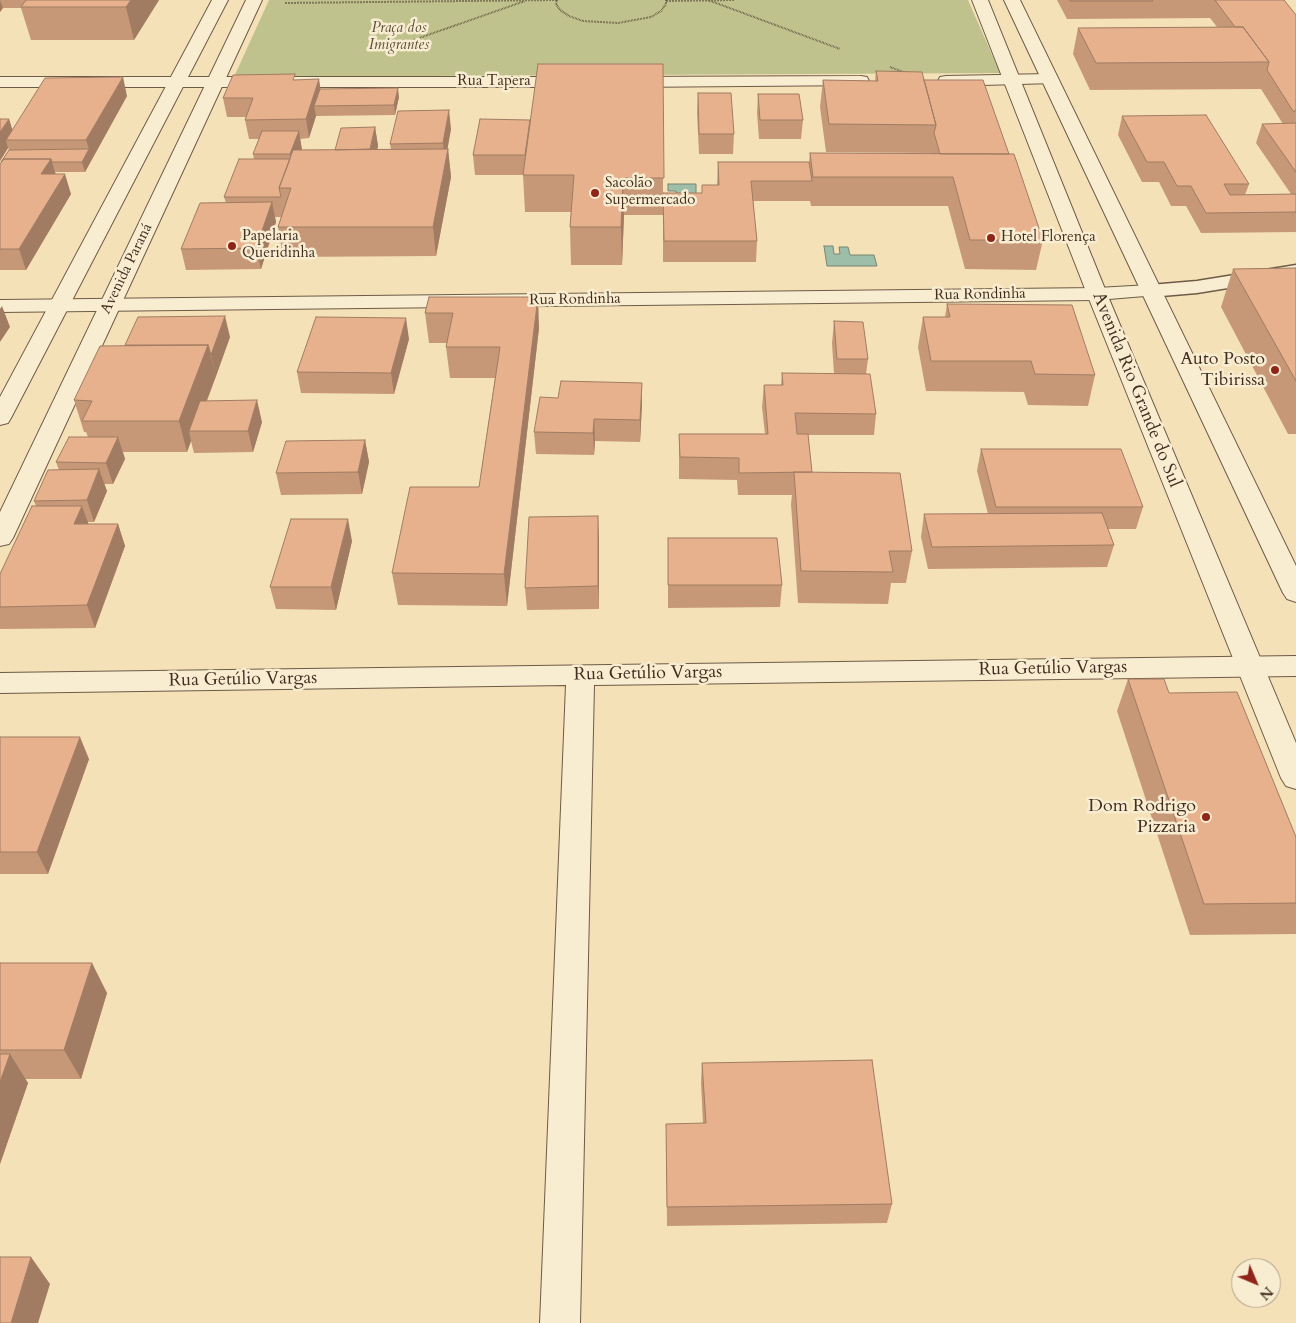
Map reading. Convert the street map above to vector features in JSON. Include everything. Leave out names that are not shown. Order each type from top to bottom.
[{"type":"street","points":[[0,418],[220,0]]},
{"type":"street","name":"Avenida Rio Grande do Sul","points":[[980,0],[1097,294],[1296,778]]},
{"type":"street","points":[[1012,0],[1296,593]]},
{"type":"street","name":"Avenida Paraná","points":[[0,538],[253,2]]},
{"type":"street","points":[[931,81],[1049,79]]},
{"type":"street","points":[[610,82],[874,81]]},
{"type":"street","name":"Rua Tapera","points":[[0,82],[590,82]]},
{"type":"street","name":"Rua Rondinha","points":[[0,306],[1097,294],[1150,291]]},
{"type":"street","name":"Rua Getúlio Vargas","points":[[0,683],[1296,666]]},
{"type":"street","points":[[560,1323],[580,675]]},
{"type":"lane","points":[[1150,291],[1197,287],[1296,271]]},
{"type":"path","points":[[379,53],[528,0]]},
{"type":"path","points":[[253,2],[557,0],[556,4],[560,10],[569,16],[583,21],[612,23],[636,21],[651,17],[661,11],[666,4],[666,0],[734,0]]},
{"type":"path","points":[[708,0],[845,51]]},
{"type":"path","points":[[888,67],[931,81]]},
{"type":"green space","name":"Praça dos Imigrantes","points":[[269,0],[968,0],[1000,73],[234,77]]},
{"type":"shaded area","points":[[668,184],[696,184],[696,198],[676,199],[676,191],[668,191]]},
{"type":"shaded area","points":[[824,246],[833,246],[834,254],[840,254],[839,247],[848,247],[850,255],[874,255],[877,266],[827,266]]},
{"type":"building","points":[[26,0],[131,0],[126,7],[21,7]]},
{"type":"building","points":[[1152,0],[1153,1],[1070,1]]},
{"type":"building","points":[[1215,0],[1284,0],[1296,15],[1296,111],[1293,111],[1267,70],[1269,62],[1243,27],[1235,27]]},
{"type":"building","points":[[1243,27],[1269,62],[1096,63],[1078,28]]},
{"type":"building","name":"Sacolão Supermercado","points":[[538,64],[663,64],[664,178],[623,178],[621,227],[570,227],[574,175],[523,175]]},
{"type":"building","points":[[876,71],[922,72],[936,125],[829,124],[823,80],[878,81]]},
{"type":"building","points":[[295,74],[293,80],[319,79],[306,119],[245,120],[253,98],[223,98],[233,75]]},
{"type":"building","points":[[123,77],[86,140],[6,140],[45,78]]},
{"type":"building","points":[[924,80],[983,80],[1009,154],[940,154],[934,133],[936,125]]},
{"type":"building","points":[[398,88],[394,105],[314,106],[320,89]]},
{"type":"building","points":[[698,93],[731,93],[734,134],[699,134]]},
{"type":"building","points":[[758,94],[799,94],[803,120],[760,120]]},
{"type":"building","points":[[449,110],[443,143],[390,144],[398,111]]},
{"type":"building","points":[[1206,115],[1249,184],[1224,184],[1230,195],[1296,194],[1296,212],[1206,213],[1191,186],[1177,186],[1164,162],[1147,162],[1122,116]]},
{"type":"building","points":[[0,119],[9,119],[0,132]]},
{"type":"building","points":[[480,119],[530,120],[525,155],[473,155]]},
{"type":"building","points":[[1296,123],[1296,172],[1262,124]]},
{"type":"building","points":[[375,127],[370,149],[335,150],[341,128]]},
{"type":"building","points":[[262,131],[299,131],[290,154],[253,154]]},
{"type":"building","points":[[89,149],[82,162],[52,162],[51,159],[4,159],[1,162],[9,150]]},
{"type":"building","points":[[448,149],[433,227],[278,227],[291,188],[279,188],[293,150]]},
{"type":"building","points":[[810,153],[1014,154],[1043,240],[970,240],[953,177],[813,177]]},
{"type":"building","points":[[4,159],[51,159],[41,174],[65,174],[19,249],[0,249],[0,164]]},
{"type":"building","points":[[239,159],[290,159],[279,188],[281,197],[224,197]]},
{"type":"building","points":[[718,162],[809,162],[812,181],[751,181],[757,241],[664,241],[663,193],[702,193],[702,185],[719,185]]},
{"type":"building","points":[[272,202],[256,248],[181,249],[200,203]]},
{"type":"building","points":[[1296,268],[1296,381],[1233,269]]},
{"type":"building","points":[[429,297],[538,297],[504,574],[392,573],[410,487],[479,487],[500,347],[446,347],[453,313],[425,313]]},
{"type":"building","points":[[947,304],[1072,305],[1095,375],[1035,374],[1031,361],[931,361],[923,317],[950,317]]},
{"type":"building","points":[[225,316],[211,355],[208,345],[125,345],[138,317]]},
{"type":"building","points":[[316,317],[406,318],[391,373],[297,372]]},
{"type":"building","points":[[834,321],[863,322],[868,359],[837,359]]},
{"type":"building","points":[[208,345],[179,421],[82,421],[92,401],[74,400],[100,346]]},
{"type":"building","points":[[782,373],[870,374],[876,414],[795,413],[797,434],[808,434],[812,472],[739,473],[739,458],[680,457],[679,434],[768,434],[764,385],[783,385]]},
{"type":"building","points":[[561,381],[642,383],[640,420],[594,419],[593,433],[534,432],[540,397],[558,398]]},
{"type":"building","points":[[257,400],[248,431],[189,431],[200,401]]},
{"type":"building","points":[[69,437],[118,437],[106,463],[56,462]]},
{"type":"building","points":[[365,440],[358,472],[276,473],[286,441]]},
{"type":"building","points":[[981,449],[1121,449],[1143,507],[996,507]]},
{"type":"building","points":[[99,469],[87,500],[34,501],[48,470]]},
{"type":"building","points":[[794,472],[900,473],[912,551],[889,551],[893,572],[801,571]]},
{"type":"building","points":[[32,506],[82,506],[74,524],[118,524],[87,605],[0,607],[0,574]]},
{"type":"building","points":[[1102,513],[1114,545],[932,547],[924,514]]},
{"type":"building","points":[[598,516],[598,586],[525,588],[529,517]]},
{"type":"building","points":[[291,519],[348,519],[331,587],[270,587]]},
{"type":"building","points":[[668,538],[777,538],[782,585],[668,585]]},
{"type":"building","name":"Dom Rodrigo Pizzaria","points":[[1128,679],[1164,679],[1169,693],[1237,692],[1296,837],[1296,903],[1204,904]]},
{"type":"building","points":[[0,737],[80,737],[37,852],[0,852]]},
{"type":"building","points":[[0,963],[92,963],[64,1050],[0,1050]]},
{"type":"building","points":[[0,1054],[10,1054],[0,1082]]},
{"type":"building","points":[[872,1060],[892,1204],[667,1207],[666,1124],[706,1123],[702,1063]]},
{"type":"building","points":[[0,1257],[31,1257],[11,1323],[0,1323]]},
{"type":"place","name":"Sacolão Supermercado","points":[[595,193]]},
{"type":"place","name":"Hotel Florença","points":[[991,238]]},
{"type":"place","name":"Papelaria Queridinha","points":[[232,246]]},
{"type":"place","name":"Auto Posto Tibirissa","points":[[1275,370]]},
{"type":"place","name":"Dom Rodrigo Pizzaria","points":[[1206,817]]}]
